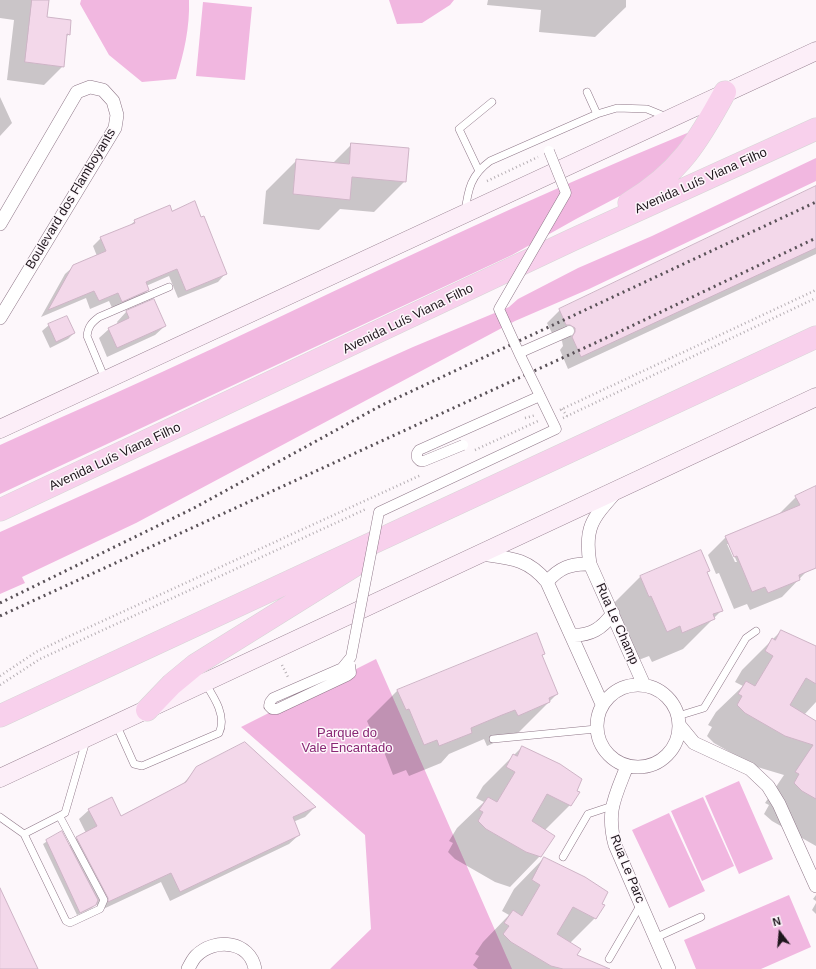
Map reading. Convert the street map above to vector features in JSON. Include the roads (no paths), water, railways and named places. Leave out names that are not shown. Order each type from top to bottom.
[{"type":"highway","points":[[572,240],[655,185],[674,169],[704,133],[725,92]]},
{"type":"highway","name":"Avenida Luís Viana Filho","points":[[0,510],[572,240],[816,129]]},
{"type":"highway","points":[[0,716],[816,338]]},
{"type":"highway","points":[[147,710],[172,684],[195,664],[452,506]]},
{"type":"main road","points":[[0,429],[105,379],[816,51]]},
{"type":"main road","points":[[0,778],[816,397]]},
{"type":"street","name":"Boulevard dos Flamboyants","points":[[0,224],[77,92],[90,87],[103,90],[113,101],[117,115],[115,128],[0,318]]},
{"type":"street","points":[[350,665],[351,673],[348,676],[277,709],[272,709],[269,706],[273,698],[342,668],[351,658],[380,512],[556,429],[499,309],[566,193],[549,151]]},
{"type":"street","points":[[519,353],[569,331]]},
{"type":"street","points":[[463,444],[424,461],[420,461],[417,458],[417,453],[420,450],[540,396]]},
{"type":"street","points":[[547,582],[561,569],[570,565],[590,564],[588,536],[593,520],[616,491]]},
{"type":"street","points":[[480,554],[519,560],[535,569],[547,582],[602,704]]},
{"type":"street","name":"Rua Le Champ","points":[[590,564],[644,685]]},
{"type":"street","points":[[571,635],[583,635],[595,631],[606,623],[613,613]]},
{"type":"street","points":[[679,721],[678,738],[672,749],[663,759],[652,765],[640,768],[628,766],[616,761],[606,753],[599,742],[596,729],[597,716],[602,704],[608,697],[625,686],[644,685],[658,689],[670,699],[679,721],[694,743],[750,769],[768,786],[779,804],[816,886]]},
{"type":"street","name":"Rua Le Parc","points":[[628,766],[612,806],[610,820],[615,844],[669,969]]},
{"type":"street","points":[[188,969],[196,956],[208,948],[222,944],[235,945],[246,952],[254,964],[255,969]]},
{"type":"lane","points":[[587,92],[597,114]]},
{"type":"lane","points":[[478,169],[459,129],[492,102]]},
{"type":"lane","points":[[464,213],[469,189],[478,169],[490,161],[597,114],[617,108],[633,108],[659,112],[669,118]]},
{"type":"lane","points":[[105,379],[87,336],[88,329],[92,323],[99,318],[169,287]]},
{"type":"lane","points":[[679,721],[704,708],[746,638],[756,630]]},
{"type":"lane","points":[[116,724],[134,764],[138,766],[142,766],[219,732],[222,724],[219,709],[205,683]]},
{"type":"lane","points":[[493,739],[596,729]]},
{"type":"lane","points":[[24,834],[60,817],[68,809],[87,738]]},
{"type":"lane","points":[[563,857],[588,814],[612,806]]},
{"type":"lane","points":[[0,817],[24,834],[66,921],[70,923],[100,909],[104,900],[60,817]]},
{"type":"lane","points":[[609,959],[641,904]]},
{"type":"lane","points":[[655,938],[701,917]]},
{"type":"railway","points":[[0,603],[194,508],[382,405],[816,202]]},
{"type":"railway","points":[[0,616],[619,332],[816,238]]},
{"type":"park label","name":"Parque do Vale Encantado","points":[[347,740]]}]
